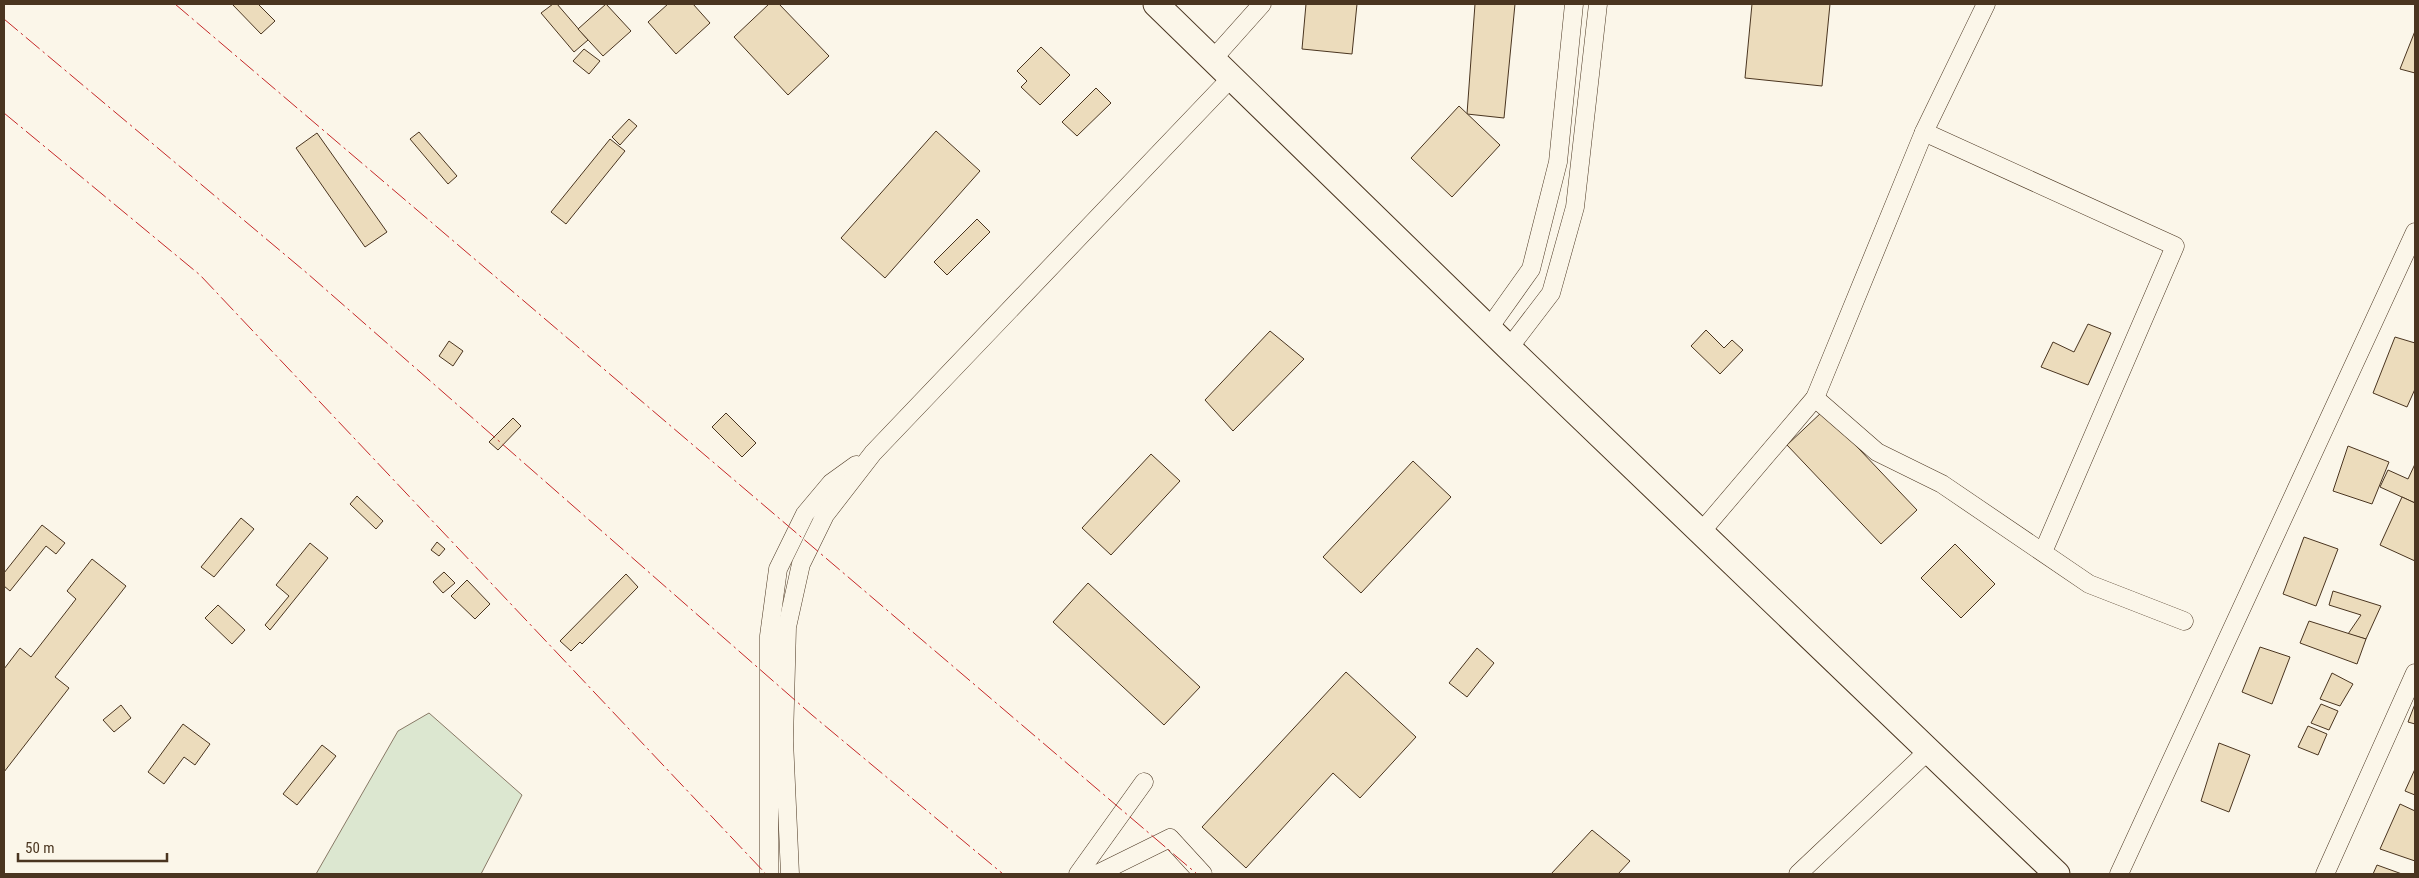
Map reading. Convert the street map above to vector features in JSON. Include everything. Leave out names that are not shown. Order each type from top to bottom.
[{"type":"main road","points":[[1156,4],[1509,348],[2057,874]]},
{"type":"street","points":[[1212,60],[1262,4]]},
{"type":"street","points":[[1489,328],[1531,269],[1558,162],[1574,4]]},
{"type":"street","points":[[1509,348],[1551,293],[1575,207],[1598,4]]},
{"type":"street","points":[[1701,532],[1815,398],[1924,132],[1986,4]]},
{"type":"street","points":[[790,874],[784,740],[787,627],[801,564],[825,515],[873,453],[1231,78]]},
{"type":"street","points":[[1924,132],[2176,246],[2043,552]]},
{"type":"street","points":[[2119,874],[2415,232]]},
{"type":"street","points":[[1815,398],[1877,452],[1942,484],[2089,584],[2184,621]]},
{"type":"street","points":[[769,874],[769,636],[778,569],[805,514],[831,483],[873,453]]},
{"type":"street","points":[[2325,874],[2415,673]]},
{"type":"street","points":[[1798,874],[1928,750]]},
{"type":"street","points":[[1078,874],[1144,782]]},
{"type":"street","points":[[1097,874],[1170,838],[1203,874]]},
{"type":"green space","points":[[429,713],[522,795],[481,874],[316,874],[398,731]]},
{"type":"building","points":[[232,4],[258,4],[275,21],[261,34]]},
{"type":"building","points":[[553,4],[557,4],[588,40],[574,52],[541,13]]},
{"type":"building","points":[[606,4],[631,31],[603,56],[578,29]]},
{"type":"building","points":[[668,4],[693,4],[710,23],[676,54],[648,22]]},
{"type":"building","points":[[769,4],[779,4],[829,56],[788,95],[734,37]]},
{"type":"building","points":[[1306,4],[1357,4],[1352,54],[1302,49]]},
{"type":"building","points":[[1475,4],[1515,4],[1504,118],[1467,114]]},
{"type":"building","points":[[1752,4],[1830,4],[1822,86],[1745,78]]},
{"type":"building","points":[[2415,31],[2415,73],[2400,69]]},
{"type":"building","points":[[1041,47],[1070,75],[1040,105],[1021,87],[1027,81],[1017,71]]},
{"type":"building","points":[[584,49],[600,61],[589,74],[573,61]]},
{"type":"building","points":[[1096,88],[1111,103],[1077,136],[1062,122]]},
{"type":"building","points":[[1459,106],[1500,145],[1452,197],[1411,158]]},
{"type":"building","points":[[629,119],[637,126],[620,145],[612,137]]},
{"type":"building","points":[[936,131],[980,171],[885,278],[841,238]]},
{"type":"building","points":[[419,132],[457,176],[448,184],[410,139]]},
{"type":"building","points":[[317,133],[387,232],[365,247],[296,148]]},
{"type":"building","points":[[610,139],[625,151],[566,224],[551,212]]},
{"type":"building","points":[[977,219],[990,232],[947,275],[934,262]]},
{"type":"building","points":[[2088,324],[2111,333],[2088,385],[2041,367],[2053,342],[2074,352]]},
{"type":"building","points":[[1706,330],[1724,348],[1732,340],[1743,350],[1720,374],[1691,346]]},
{"type":"building","points":[[1270,331],[1304,359],[1233,431],[1205,400]]},
{"type":"building","points":[[2395,337],[2415,343],[2415,389],[2407,407],[2373,393]]},
{"type":"building","points":[[449,341],[463,351],[453,366],[439,356]]},
{"type":"building","points":[[1823,411],[1917,510],[1881,544],[1787,445]]},
{"type":"building","points":[[726,413],[756,443],[742,457],[712,427]]},
{"type":"building","points":[[513,418],[521,426],[498,450],[489,442]]},
{"type":"building","points":[[2348,446],[2389,462],[2372,504],[2333,491]]},
{"type":"building","points":[[1151,454],[1180,481],[1111,555],[1082,528]]},
{"type":"building","points":[[1413,461],[1451,497],[1361,593],[1323,557]]},
{"type":"building","points":[[2415,464],[2415,503],[2380,487],[2388,470],[2408,479]]},
{"type":"building","points":[[357,496],[383,521],[376,529],[350,504]]},
{"type":"building","points":[[2402,497],[2415,503],[2415,561],[2380,545]]},
{"type":"building","points":[[241,518],[254,529],[214,577],[201,567]]},
{"type":"building","points":[[42,525],[65,543],[56,554],[46,546],[10,591],[4,586],[4,573]]},
{"type":"building","points":[[2304,537],[2338,549],[2316,606],[2283,594]]},
{"type":"building","points":[[437,542],[445,549],[439,556],[431,550]]},
{"type":"building","points":[[310,543],[328,558],[270,630],[265,625],[289,596],[276,585]]},
{"type":"building","points":[[1955,544],[1995,584],[1961,618],[1921,578]]},
{"type":"building","points":[[92,559],[126,586],[55,677],[69,688],[4,772],[4,669],[20,648],[31,657],[76,599],[67,591]]},
{"type":"building","points":[[444,572],[455,583],[443,593],[433,582]]},
{"type":"building","points":[[626,574],[638,587],[582,644],[580,642],[571,651],[560,641]]},
{"type":"building","points":[[467,580],[490,604],[475,619],[451,596]]},
{"type":"building","points":[[1088,583],[1200,687],[1164,725],[1053,622]]},
{"type":"building","points":[[2333,591],[2381,606],[2366,639],[2348,634],[2361,615],[2329,605]]},
{"type":"building","points":[[218,605],[245,630],[232,644],[205,618]]},
{"type":"building","points":[[2309,621],[2366,639],[2357,664],[2300,643]]},
{"type":"building","points":[[2260,647],[2290,657],[2272,704],[2242,692]]},
{"type":"building","points":[[1477,648],[1494,663],[1467,697],[1449,683]]},
{"type":"building","points":[[1346,672],[1416,737],[1360,798],[1333,773],[1246,868],[1202,827]]},
{"type":"building","points":[[2332,673],[2353,684],[2340,706],[2320,699]]},
{"type":"building","points":[[2321,704],[2338,711],[2329,730],[2311,723]]},
{"type":"building","points":[[2415,704],[2415,724],[2408,722]]},
{"type":"building","points":[[121,705],[131,718],[114,732],[103,720]]},
{"type":"building","points":[[183,724],[210,744],[195,765],[184,757],[164,784],[148,772]]},
{"type":"building","points":[[2308,726],[2327,734],[2318,755],[2298,747]]},
{"type":"building","points":[[2219,743],[2250,755],[2229,812],[2201,801]]},
{"type":"building","points":[[322,745],[336,756],[297,805],[283,794]]},
{"type":"building","points":[[2415,769],[2415,795],[2405,791]]},
{"type":"building","points":[[2400,804],[2415,811],[2415,861],[2380,849]]},
{"type":"building","points":[[1592,830],[1630,861],[1618,874],[1551,874]]},
{"type":"building","points":[[2377,865],[2402,874],[2373,874]]},
{"type":"power","points":[[175,4],[1197,874]]},
{"type":"power","points":[[4,19],[308,274],[812,715],[1003,874]]},
{"type":"power","points":[[4,113],[200,275],[766,874]]}]
